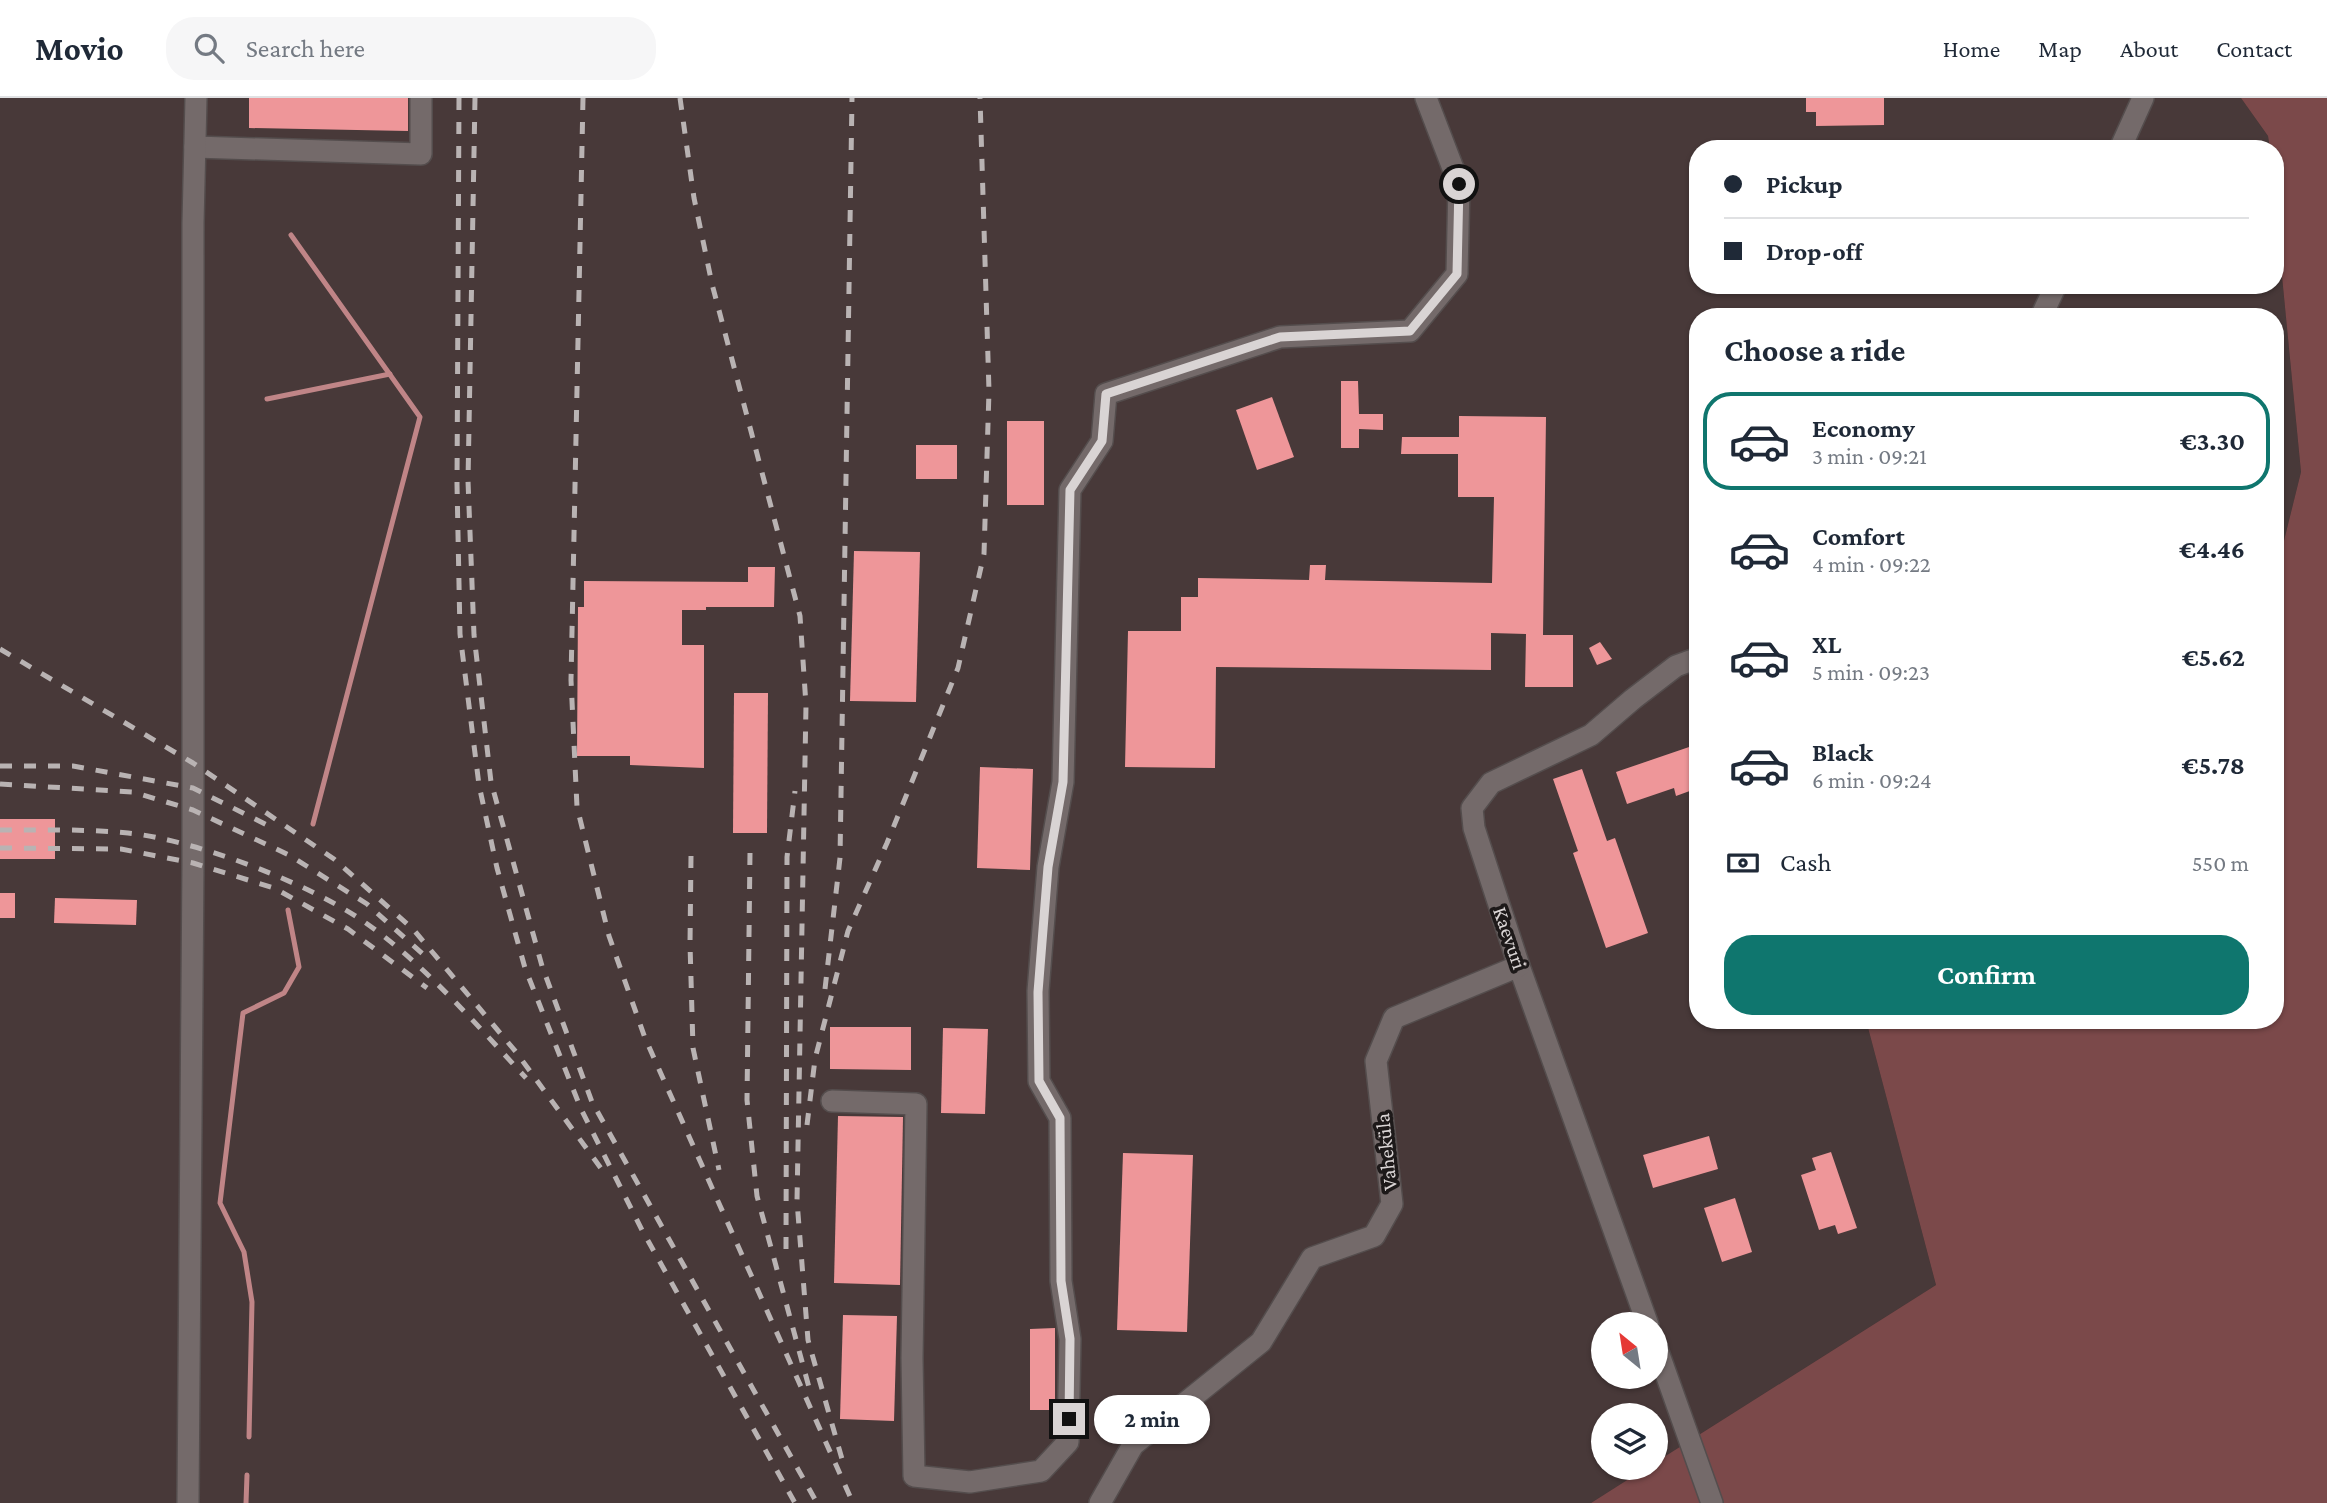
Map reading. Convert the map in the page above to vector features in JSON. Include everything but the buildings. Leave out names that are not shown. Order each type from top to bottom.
[{"type":"street","points":[[188,1503],[196,98]]},
{"type":"street","points":[[195,147],[421,154],[421,98]]},
{"type":"street","points":[[832,1101],[916,1104],[912,1359],[914,1476],[970,1482],[1041,1471],[1068,1442],[1070,1396],[1070,1339],[1061,1281],[1060,1118],[1039,1081],[1038,992],[1048,867],[1063,782],[1070,490],[1102,441],[1106,394],[1280,337],[1410,331],[1457,274],[1459,184],[1426,98]]},
{"type":"street","points":[[2124,140],[2143,98]]},
{"type":"street","name":"Kaevuri","points":[[1643,1312],[1519,966],[1474,828],[1472,808],[1491,783],[1591,735],[1676,666],[1689,661]]},
{"type":"street","name":"Vaheküla","points":[[1100,1503],[1133,1445],[1261,1342],[1312,1258],[1374,1236],[1392,1205],[1376,1061],[1394,1018],[1519,966]]},
{"type":"street","points":[[1668,1380],[1712,1503]]},
{"type":"shaded area","points":[[0,98],[2241,98],[2269,140],[1689,140],[1689,294],[2284,294],[2301,472],[2284,541],[2284,308],[1689,308],[1689,1029],[1868,1029],[1936,1285],[1668,1454],[1668,1403],[1591,1403],[1591,1480],[1627,1480],[1591,1503],[0,1503]]},
{"type":"shaded area","points":[[2241,98],[2327,98],[2327,1503],[1591,1503],[1627,1480],[1668,1480],[1668,1454],[1936,1285],[1868,1029],[2284,1029],[2284,541],[2301,472],[2284,294],[2284,140],[2269,140]]},
{"type":"waterway","points":[[291,235],[420,417],[313,824]]},
{"type":"waterway","points":[[267,399],[390,374]]},
{"type":"waterway","points":[[249,1437],[252,1302],[244,1252],[220,1203],[243,1013],[284,993],[299,967],[288,910]]},
{"type":"waterway","points":[[246,1503],[247,1475]]},
{"type":"railway","points":[[459,98],[457,484],[460,634],[479,785],[497,868],[525,968],[581,1109],[642,1230],[795,1503]]},
{"type":"railway","points":[[475,98],[468,481],[474,635],[491,782],[542,966],[592,1102],[817,1503]]},
{"type":"railway","points":[[583,98],[571,680],[577,807],[609,936],[645,1038],[853,1503]]},
{"type":"railway","points":[[680,98],[694,198],[712,284],[800,616],[806,705],[797,1201],[808,1340],[844,1466]]},
{"type":"railway","points":[[825,989],[840,858],[852,98]]},
{"type":"railway","points":[[807,1125],[815,1059],[848,931],[958,668],[984,554],[989,391],[980,98]]},
{"type":"railway","points":[[0,649],[193,763],[334,859],[413,929],[516,1052],[603,1171]]},
{"type":"railway","points":[[0,766],[73,766],[193,788],[275,829]]},
{"type":"railway","points":[[0,784],[133,792],[193,810],[289,855],[367,904],[425,956]]},
{"type":"railway","points":[[786,1249],[787,857],[795,791]]},
{"type":"railway","points":[[0,830],[96,831],[154,837],[214,853],[306,889],[357,917],[402,951],[446,992],[526,1078]]},
{"type":"railway","points":[[0,848],[121,849],[193,863],[274,888],[348,929],[427,988]]},
{"type":"railway","points":[[750,853],[747,1100],[757,1196],[810,1391]]},
{"type":"railway","points":[[691,856],[693,1048],[719,1170]]},
{"type":"route","points":[[1069,1419],[1070,1339],[1061,1281],[1060,1118],[1039,1081],[1038,992],[1048,867],[1063,782],[1070,490],[1102,441],[1106,394],[1280,337],[1410,331],[1457,274],[1459,184]]}]
